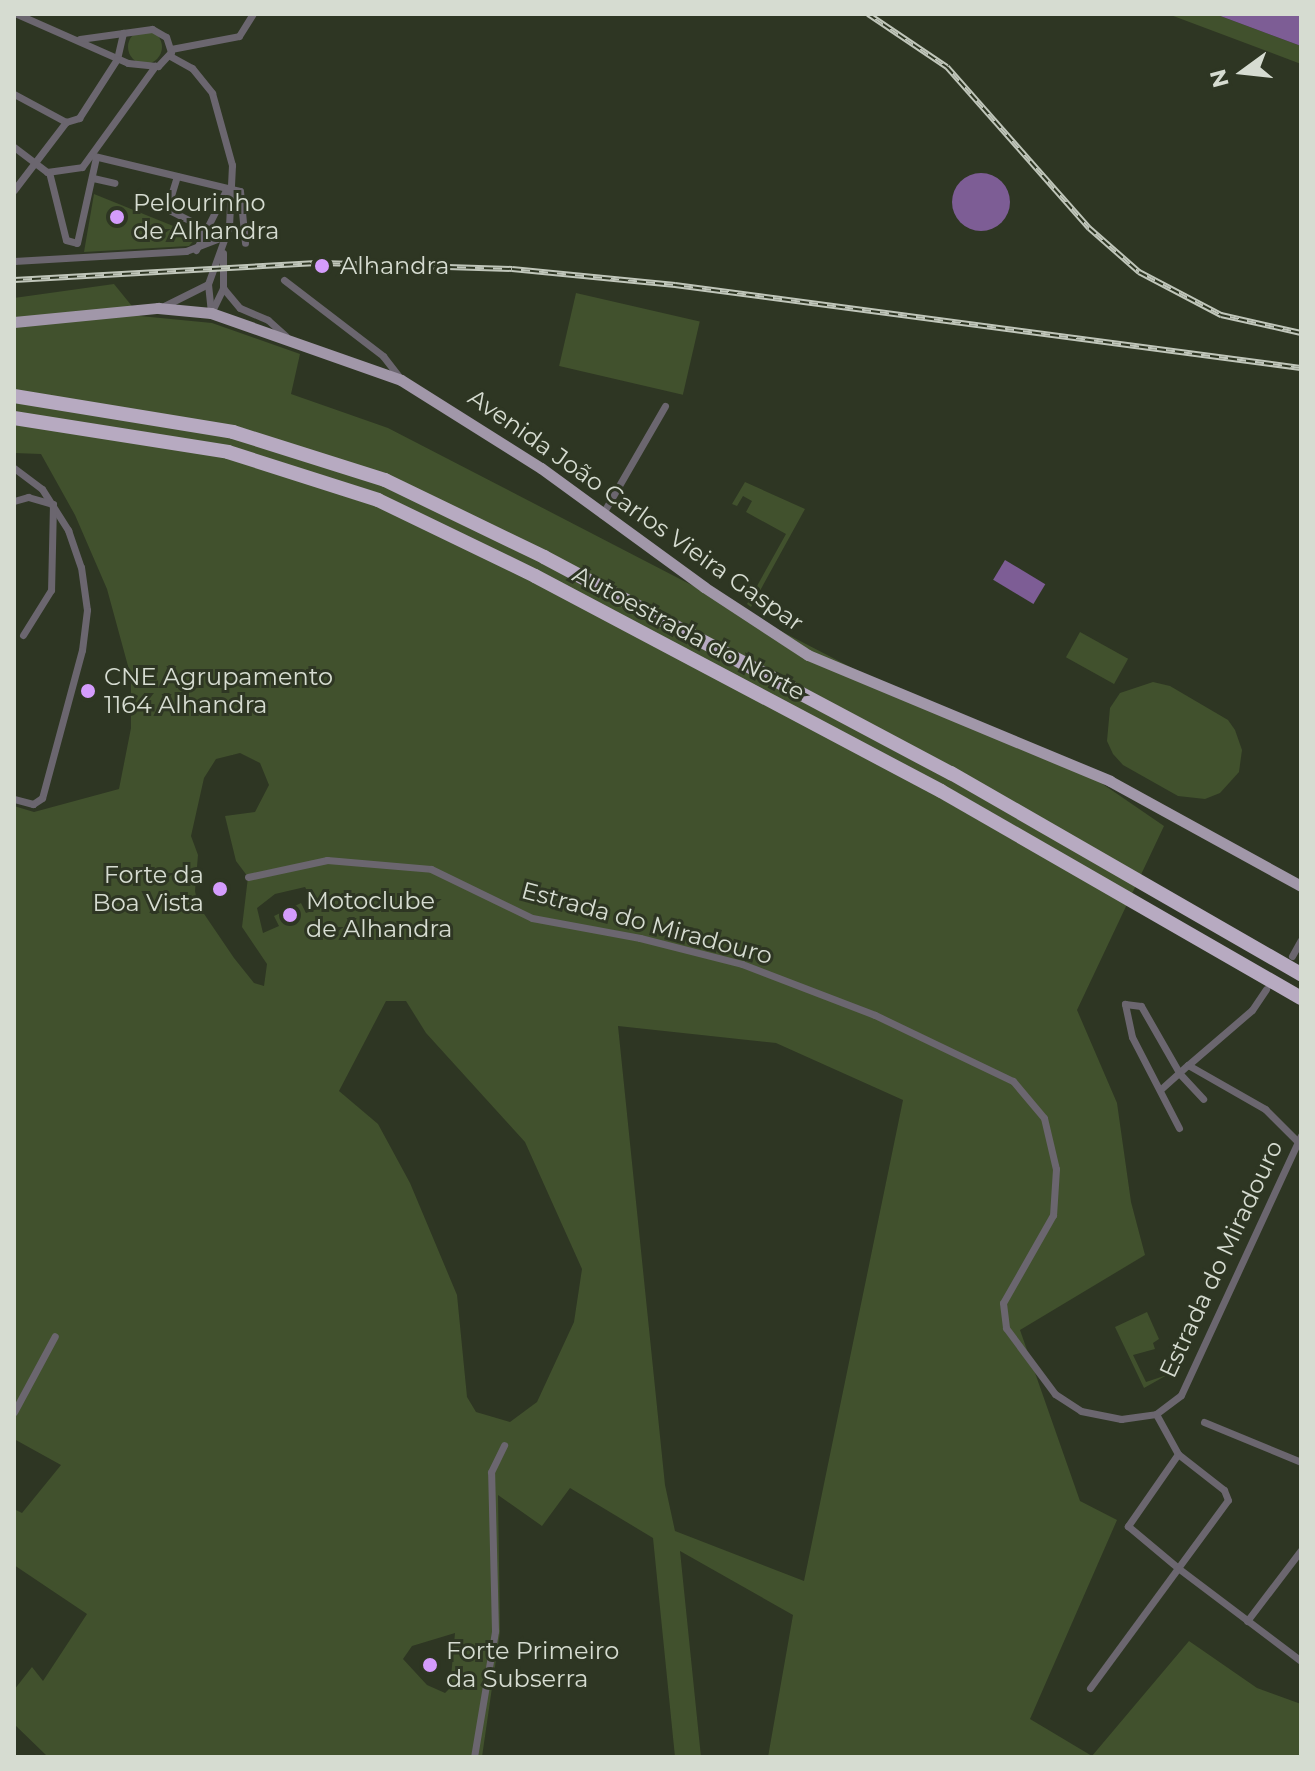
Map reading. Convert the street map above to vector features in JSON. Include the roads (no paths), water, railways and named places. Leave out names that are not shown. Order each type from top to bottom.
[{"type":"highway","name":"Autoestrada do Norte","points":[[14,396],[233,432],[385,480],[544,557],[937,765],[1301,974]]},
{"type":"highway","name":"Autoestrada do Norte","points":[[14,418],[228,452],[378,500],[535,576],[941,791],[1301,998]]},
{"type":"main road","name":"Avenida João Carlos Vieira Gaspar","points":[[14,322],[158,308],[211,313],[286,336],[401,380],[541,468],[602,515],[817,660],[1098,775],[1301,886]]},
{"type":"street","points":[[17,14],[80,39],[117,59],[155,66]]},
{"type":"street","points":[[14,147],[49,172],[81,168],[94,156],[155,66],[171,52],[239,36],[253,14]]},
{"type":"street","points":[[80,39],[153,29],[166,37],[171,52],[192,68],[215,98],[232,165],[223,251],[223,288],[211,313]]},
{"type":"street","points":[[14,190],[66,122],[79,118],[117,59],[123,33]]},
{"type":"street","points":[[14,94],[66,122]]},
{"type":"street","points":[[94,156],[240,191],[245,243]]},
{"type":"street","points":[[49,172],[71,244],[82,238],[94,156]]},
{"type":"street","points":[[177,176],[167,209],[196,224],[202,235]]},
{"type":"street","points":[[93,178],[114,183]]},
{"type":"street","points":[[196,250],[227,188]]},
{"type":"street","points":[[14,261],[196,250],[218,239]]},
{"type":"street","points":[[211,313],[207,298],[208,284],[223,251]]},
{"type":"street","points":[[284,280],[383,356],[401,380]]},
{"type":"street","points":[[158,308],[195,295],[208,284]]},
{"type":"street","points":[[223,288],[235,304],[286,336]]},
{"type":"street","points":[[602,515],[665,406]]},
{"type":"street","points":[[14,468],[36,483],[53,504],[81,567],[86,623],[42,798],[29,803],[14,799]]},
{"type":"street","points":[[15,498],[53,504]]},
{"type":"street","points":[[23,635],[51,590],[53,504]]},
{"type":"street","name":"Estrada do Miradouro","points":[[248,877],[327,860],[431,869],[532,918],[640,938],[742,964],[875,1015],[1013,1081],[1044,1118],[1056,1169],[1053,1215],[1003,1303],[1006,1328],[1055,1394],[1081,1411],[1121,1419],[1156,1414],[1181,1395],[1200,1365],[1299,1138]]},
{"type":"street","points":[[1292,956],[1301,940]]},
{"type":"street","points":[[1161,1089],[1252,1010],[1266,989]]},
{"type":"street","points":[[1179,1128],[1132,1037],[1123,1006],[1131,1002],[1141,1006],[1180,1074],[1203,1099]]},
{"type":"street","points":[[1188,1065],[1265,1109],[1299,1138]]},
{"type":"street","points":[[14,1412],[55,1336]]},
{"type":"street","points":[[1090,1688],[1228,1500],[1224,1490],[1178,1454],[1156,1414]]},
{"type":"street","points":[[1204,1422],[1301,1462]]},
{"type":"street","points":[[474,1757],[495,1631],[491,1472],[504,1445]]},
{"type":"street","points":[[1178,1454],[1128,1526],[1301,1661]]},
{"type":"street","points":[[1247,1621],[1301,1550]]},
{"type":"railway","points":[[868,14],[947,67],[1089,228],[1139,272],[1221,315],[1301,333]]},
{"type":"railway","points":[[14,280],[322,263],[512,269],[675,285],[1301,368]]},
{"type":"place","name":"Pelourinho de Alhandra","points":[[117,217]]},
{"type":"place","name":"Alhandra","points":[[322,266]]},
{"type":"place","name":"CNE Agrupamento 1164 Alhandra","points":[[88,691]]},
{"type":"place","name":"Forte da Boa Vista","points":[[220,889]]},
{"type":"place","name":"Motoclube de Alhandra","points":[[290,915]]},
{"type":"place","name":"Forte Primeiro da Subserra","points":[[430,1665]]}]
